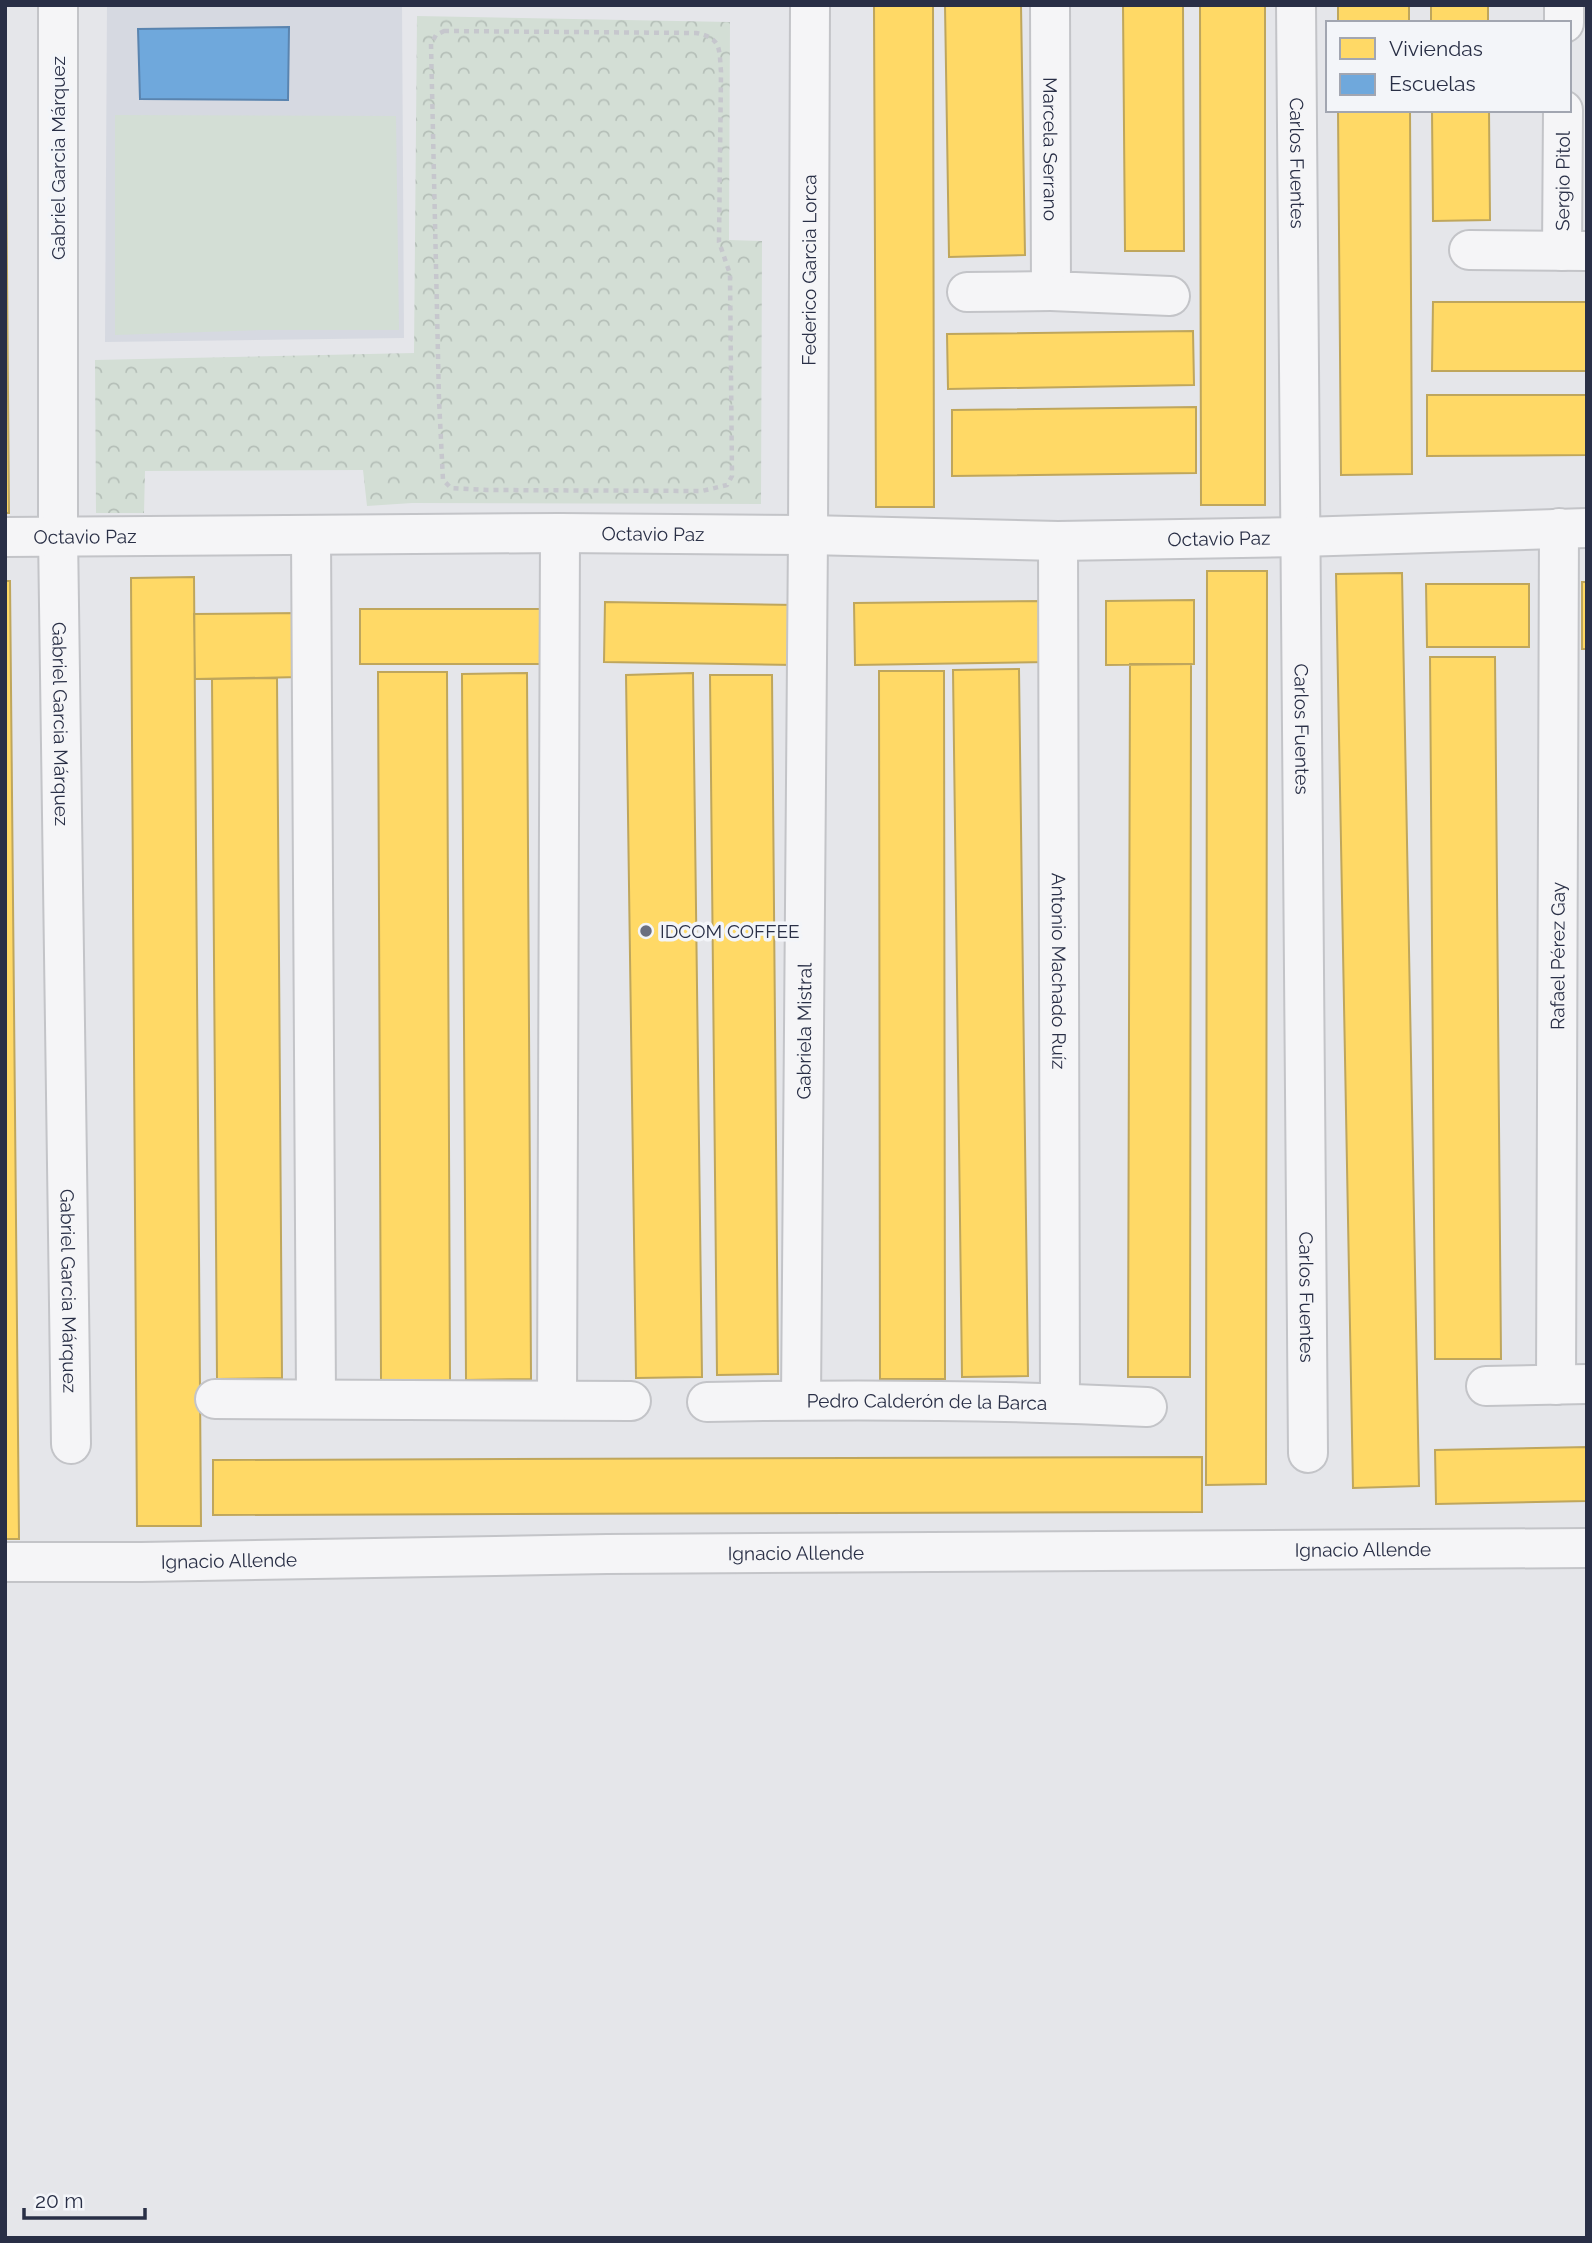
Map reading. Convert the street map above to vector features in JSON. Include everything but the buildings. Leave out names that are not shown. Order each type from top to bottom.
[{"type":"street","name":"Gabriel Garcia Márquez","points":[[58,5],[58,536],[71,1444]]},
{"type":"street","name":"Federico Garcia Lorca","points":[[808,535],[810,5]]},
{"type":"street","name":"Marcela Serrano","points":[[1050,5],[1051,291]]},
{"type":"street","name":"Carlos Fuentes","points":[[1296,5],[1308,1453]]},
{"type":"street","name":"Sergio Pitol","points":[[1563,112],[1574,251]]},
{"type":"street","points":[[1469,250],[1574,251]]},
{"type":"street","points":[[967,292],[1051,291],[1170,296]]},
{"type":"street","name":"Octavio Paz","points":[[5,537],[560,533],[1058,541],[1301,537],[1573,528]]},
{"type":"street","name":"Rafael Pérez Gay","points":[[1571,1385],[1573,528]]},
{"type":"street","points":[[557,1400],[560,533]]},
{"type":"street","name":"Gabriela Mistral","points":[[801,1400],[808,535]]},
{"type":"street","points":[[311,536],[316,1398]]},
{"type":"street","name":"Antonio Machado Ruíz","points":[[1058,541],[1060,1403]]},
{"type":"street","points":[[1486,1386],[1571,1385]]},
{"type":"street","points":[[215,1399],[631,1401]]},
{"type":"street","name":"Pedro Calderón de la Barca","points":[[707,1402],[801,1400],[1060,1403],[1147,1408]]},
{"type":"street","name":"Ignacio Allende","points":[[5,1562],[621,1554],[1587,1548]]},
{"type":"path","points":[[444,31],[534,33],[696,33],[707,35],[715,41],[720,50],[719,242],[730,274],[732,476],[727,485],[702,491],[487,491],[451,488],[443,480],[431,44],[436,35],[444,31]]},
{"type":"shaded area","points":[[107,5],[402,5],[404,338],[105,342]]},
{"type":"green space","points":[[417,16],[730,22],[729,240],[762,241],[761,504],[412,503],[367,506],[363,470],[145,471],[144,513],[96,513],[95,360],[414,353]]},
{"type":"green space","points":[[115,115],[396,116],[399,330],[262,330],[115,335]]},
{"type":"place","name":"IDCOM COFFEE","points":[[646,931]]}]
